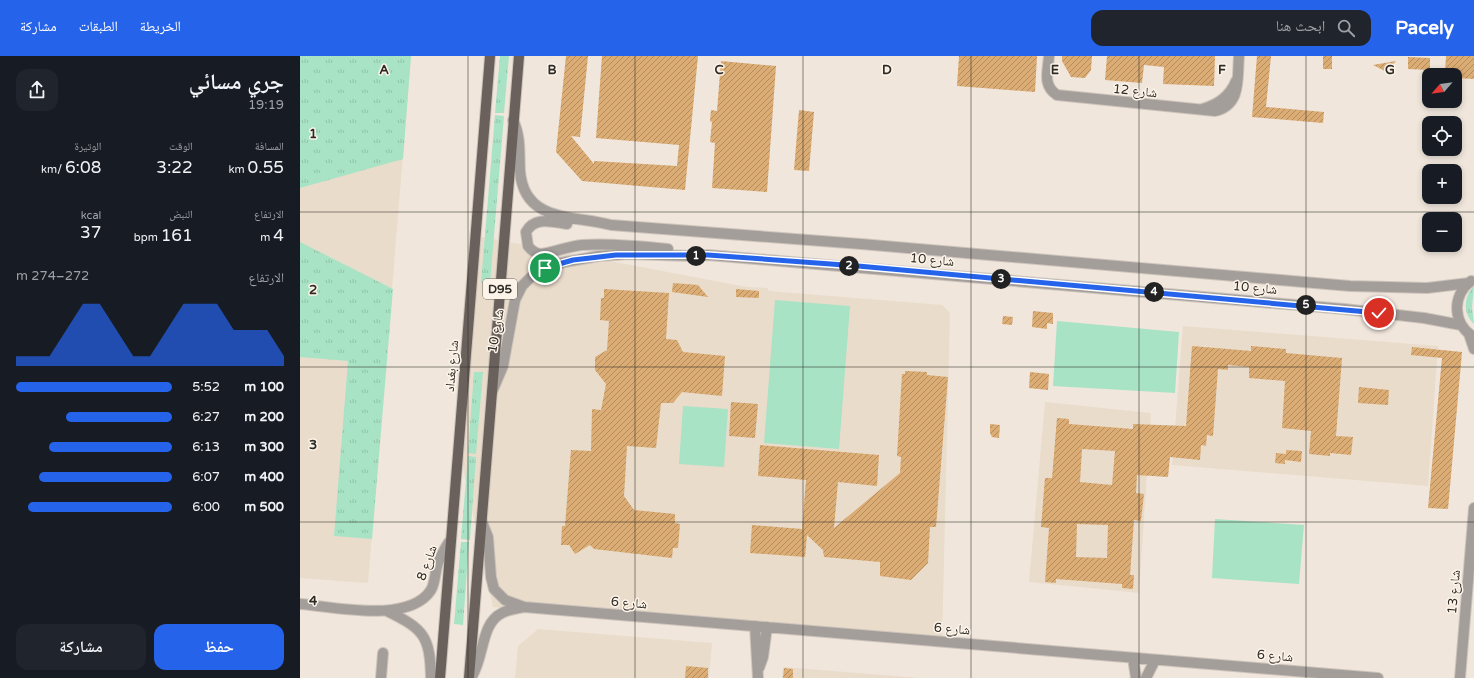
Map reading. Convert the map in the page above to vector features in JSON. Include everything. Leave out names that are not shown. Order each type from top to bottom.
[{"type":"main road","name":"شارع بغداد","points":[[440,678],[449,542],[490,56]]},
{"type":"main road","name":"D95","points":[[470,678],[491,396],[519,56]]},
{"type":"street","name":"شارع 12","points":[[1048,60],[1050,75],[1056,85],[1068,97],[1200,110],[1212,106],[1223,99],[1231,90],[1237,78],[1239,56]]},
{"type":"street","name":"شارع 10","points":[[513,120],[520,141],[521,178],[532,200],[544,211],[552,214],[611,224],[1350,286],[1427,288],[1471,281]]},
{"type":"street","points":[[611,224],[594,226],[536,222],[526,232],[526,241],[530,249],[538,254],[574,246],[611,245],[684,250],[708,255]]},
{"type":"street","name":"شارع 10","points":[[491,396],[503,366],[516,300],[527,281],[538,271],[565,262],[599,256],[629,254],[691,256],[708,255],[1344,309],[1424,318],[1461,325]]},
{"type":"street","points":[[1471,281],[1460,293],[1457,313],[1461,325],[1471,335],[1474,349]]},
{"type":"street","name":"شارع 13","points":[[1460,678],[1474,508]]},
{"type":"street","name":"شارع 6","points":[[482,522],[488,537],[491,577],[494,589],[505,600],[524,607],[1378,678]]},
{"type":"street","name":"شارع 8","points":[[300,604],[387,611],[412,606],[428,594],[434,582],[440,558],[449,542]]},
{"type":"street","name":"شارع 6","points":[[470,678],[480,659],[486,631],[492,621],[505,611],[524,607]]},
{"type":"street","name":"شارع 8","points":[[387,611],[409,621],[422,635],[430,653],[431,678]]},
{"type":"street","points":[[755,626],[756,655],[759,673]]},
{"type":"street","points":[[759,673],[767,627]]},
{"type":"street","points":[[381,678],[383,653]]},
{"type":"street","points":[[1133,658],[1136,678]]},
{"type":"street","points":[[1146,678],[1155,660]]},
{"type":"shaded area","points":[[300,56],[411,56],[368,583],[300,578]]},
{"type":"shaded area","points":[[472,235],[747,287],[767,288],[769,291],[942,305],[950,313],[942,641],[493,607],[456,436]]},
{"type":"shaded area","points":[[1183,326],[1438,346],[1428,486],[1172,465]]},
{"type":"shaded area","points":[[1045,402],[1151,413],[1139,593],[1029,582]]},
{"type":"shaded area","points":[[538,629],[712,643],[709,678],[515,678],[518,646]]},
{"type":"shaded area","points":[[783,667],[920,678],[782,678]]},
{"type":"green space","points":[[300,56],[411,56],[403,159],[300,188]]},
{"type":"green space","points":[[500,56],[509,56],[504,113],[495,113]]},
{"type":"green space","points":[[495,115],[504,116],[490,283],[481,283]]},
{"type":"green space","points":[[300,242],[393,289],[372,539],[334,536],[348,361],[300,357]]},
{"type":"green space","points":[[1474,286],[1472,307],[1474,324],[1470,320],[1466,310],[1466,300],[1470,290]]},
{"type":"green space","points":[[775,300],[850,306],[839,449],[764,443]]},
{"type":"green space","points":[[1057,321],[1179,332],[1175,393],[1053,386]]},
{"type":"green space","points":[[474,372],[483,372],[476,454],[468,453]]},
{"type":"green space","points":[[683,406],[728,409],[724,467],[679,464]]},
{"type":"green space","points":[[468,456],[476,457],[470,540],[461,539]]},
{"type":"green space","points":[[1215,519],[1304,525],[1299,584],[1212,578]]},
{"type":"green space","points":[[461,542],[469,542],[463,625],[454,624]]},
{"type":"building","points":[[566,56],[588,56],[580,137],[571,136],[594,164],[594,161],[677,166],[679,145],[596,138],[602,56],[698,56],[685,190],[582,181],[556,152]]},
{"type":"building","points":[[959,56],[1037,56],[1035,92],[957,86]]},
{"type":"building","points":[[1062,56],[1092,56],[1091,70],[1085,78],[1071,77],[1062,61]]},
{"type":"building","points":[[1107,56],[1215,56],[1214,86],[1163,84],[1164,67],[1144,65],[1142,83],[1105,80]]},
{"type":"building","points":[[1257,56],[1271,56],[1266,107],[1324,112],[1323,123],[1252,117]]},
{"type":"building","points":[[1323,56],[1332,56],[1332,69],[1323,69]]},
{"type":"building","points":[[1446,56],[1474,56],[1474,79],[1462,78],[1462,68],[1445,68]]},
{"type":"building","points":[[1408,57],[1430,58],[1430,68],[1422,68],[1422,70],[1408,69]]},
{"type":"building","points":[[721,61],[776,66],[767,192],[712,188],[715,143],[710,142],[712,122],[710,121],[711,110],[717,111]]},
{"type":"building","points":[[1396,61],[1387,72],[1373,65]]},
{"type":"building","points":[[799,110],[814,112],[809,171],[794,170]]},
{"type":"building","points":[[673,283],[698,285],[708,297],[672,292]]},
{"type":"building","points":[[604,289],[669,293],[666,339],[677,340],[683,352],[725,356],[722,396],[682,392],[673,403],[661,403],[656,448],[627,446],[624,496],[634,510],[675,514],[675,523],[680,524],[678,548],[673,548],[672,558],[594,549],[590,545],[575,554],[569,545],[561,545],[562,526],[565,526],[571,450],[591,451],[592,409],[601,410],[606,384],[595,370],[595,357],[607,350],[609,321],[600,320],[601,298],[604,298]]},
{"type":"building","points":[[736,289],[759,291],[759,298],[736,297]]},
{"type":"building","points":[[1033,311],[1053,313],[1053,324],[1047,323],[1047,329],[1032,327]]},
{"type":"building","points":[[1003,316],[1013,317],[1012,325],[1002,324]]},
{"type":"building","points":[[1192,346],[1251,351],[1251,346],[1286,349],[1286,353],[1342,358],[1336,436],[1353,437],[1351,455],[1330,453],[1330,456],[1309,454],[1311,431],[1282,428],[1285,381],[1249,378],[1249,367],[1228,365],[1228,370],[1218,369],[1213,436],[1207,435],[1206,446],[1201,445],[1200,460],[1170,457],[1168,477],[1137,475],[1136,493],[1144,494],[1141,521],[1134,520],[1130,575],[1134,575],[1133,589],[1122,588],[1122,584],[1056,579],[1056,583],[1045,582],[1049,528],[1041,527],[1045,478],[1052,478],[1057,418],[1069,419],[1069,424],[1133,429],[1133,424],[1186,426]],"holes":[[[1082,449],[1115,451],[1112,485],[1080,482]],[[1077,524],[1108,525],[1107,558],[1076,557]]]},
{"type":"building","points":[[1412,347],[1462,352],[1448,509],[1428,508],[1442,358],[1411,355]]},
{"type":"building","points":[[905,371],[927,372],[927,375],[948,377],[936,527],[930,527],[928,563],[911,580],[880,576],[880,562],[824,557],[823,550],[807,535],[805,557],[750,553],[752,525],[802,529],[806,480],[758,476],[760,445],[879,455],[877,486],[838,482],[834,528],[900,473],[901,457],[897,456],[902,374],[905,374]]},
{"type":"building","points":[[1030,372],[1049,374],[1048,390],[1029,388]]},
{"type":"building","points":[[1359,387],[1389,390],[1388,405],[1358,403]]},
{"type":"building","points":[[731,402],[758,404],[755,438],[729,436]]},
{"type":"building","points":[[990,424],[1000,425],[999,438],[992,437],[990,433]]},
{"type":"building","points":[[1286,450],[1302,451],[1301,462],[1285,460],[1285,464],[1275,463],[1276,453],[1286,454]]},
{"type":"building","points":[[686,666],[708,668],[708,678],[685,678]]},
{"type":"building","points":[[784,668],[793,669],[793,678],[783,678]]},
{"type":"route","points":[[545,268],[573,260],[616,255],[708,255],[951,274],[1379,313]]}]
